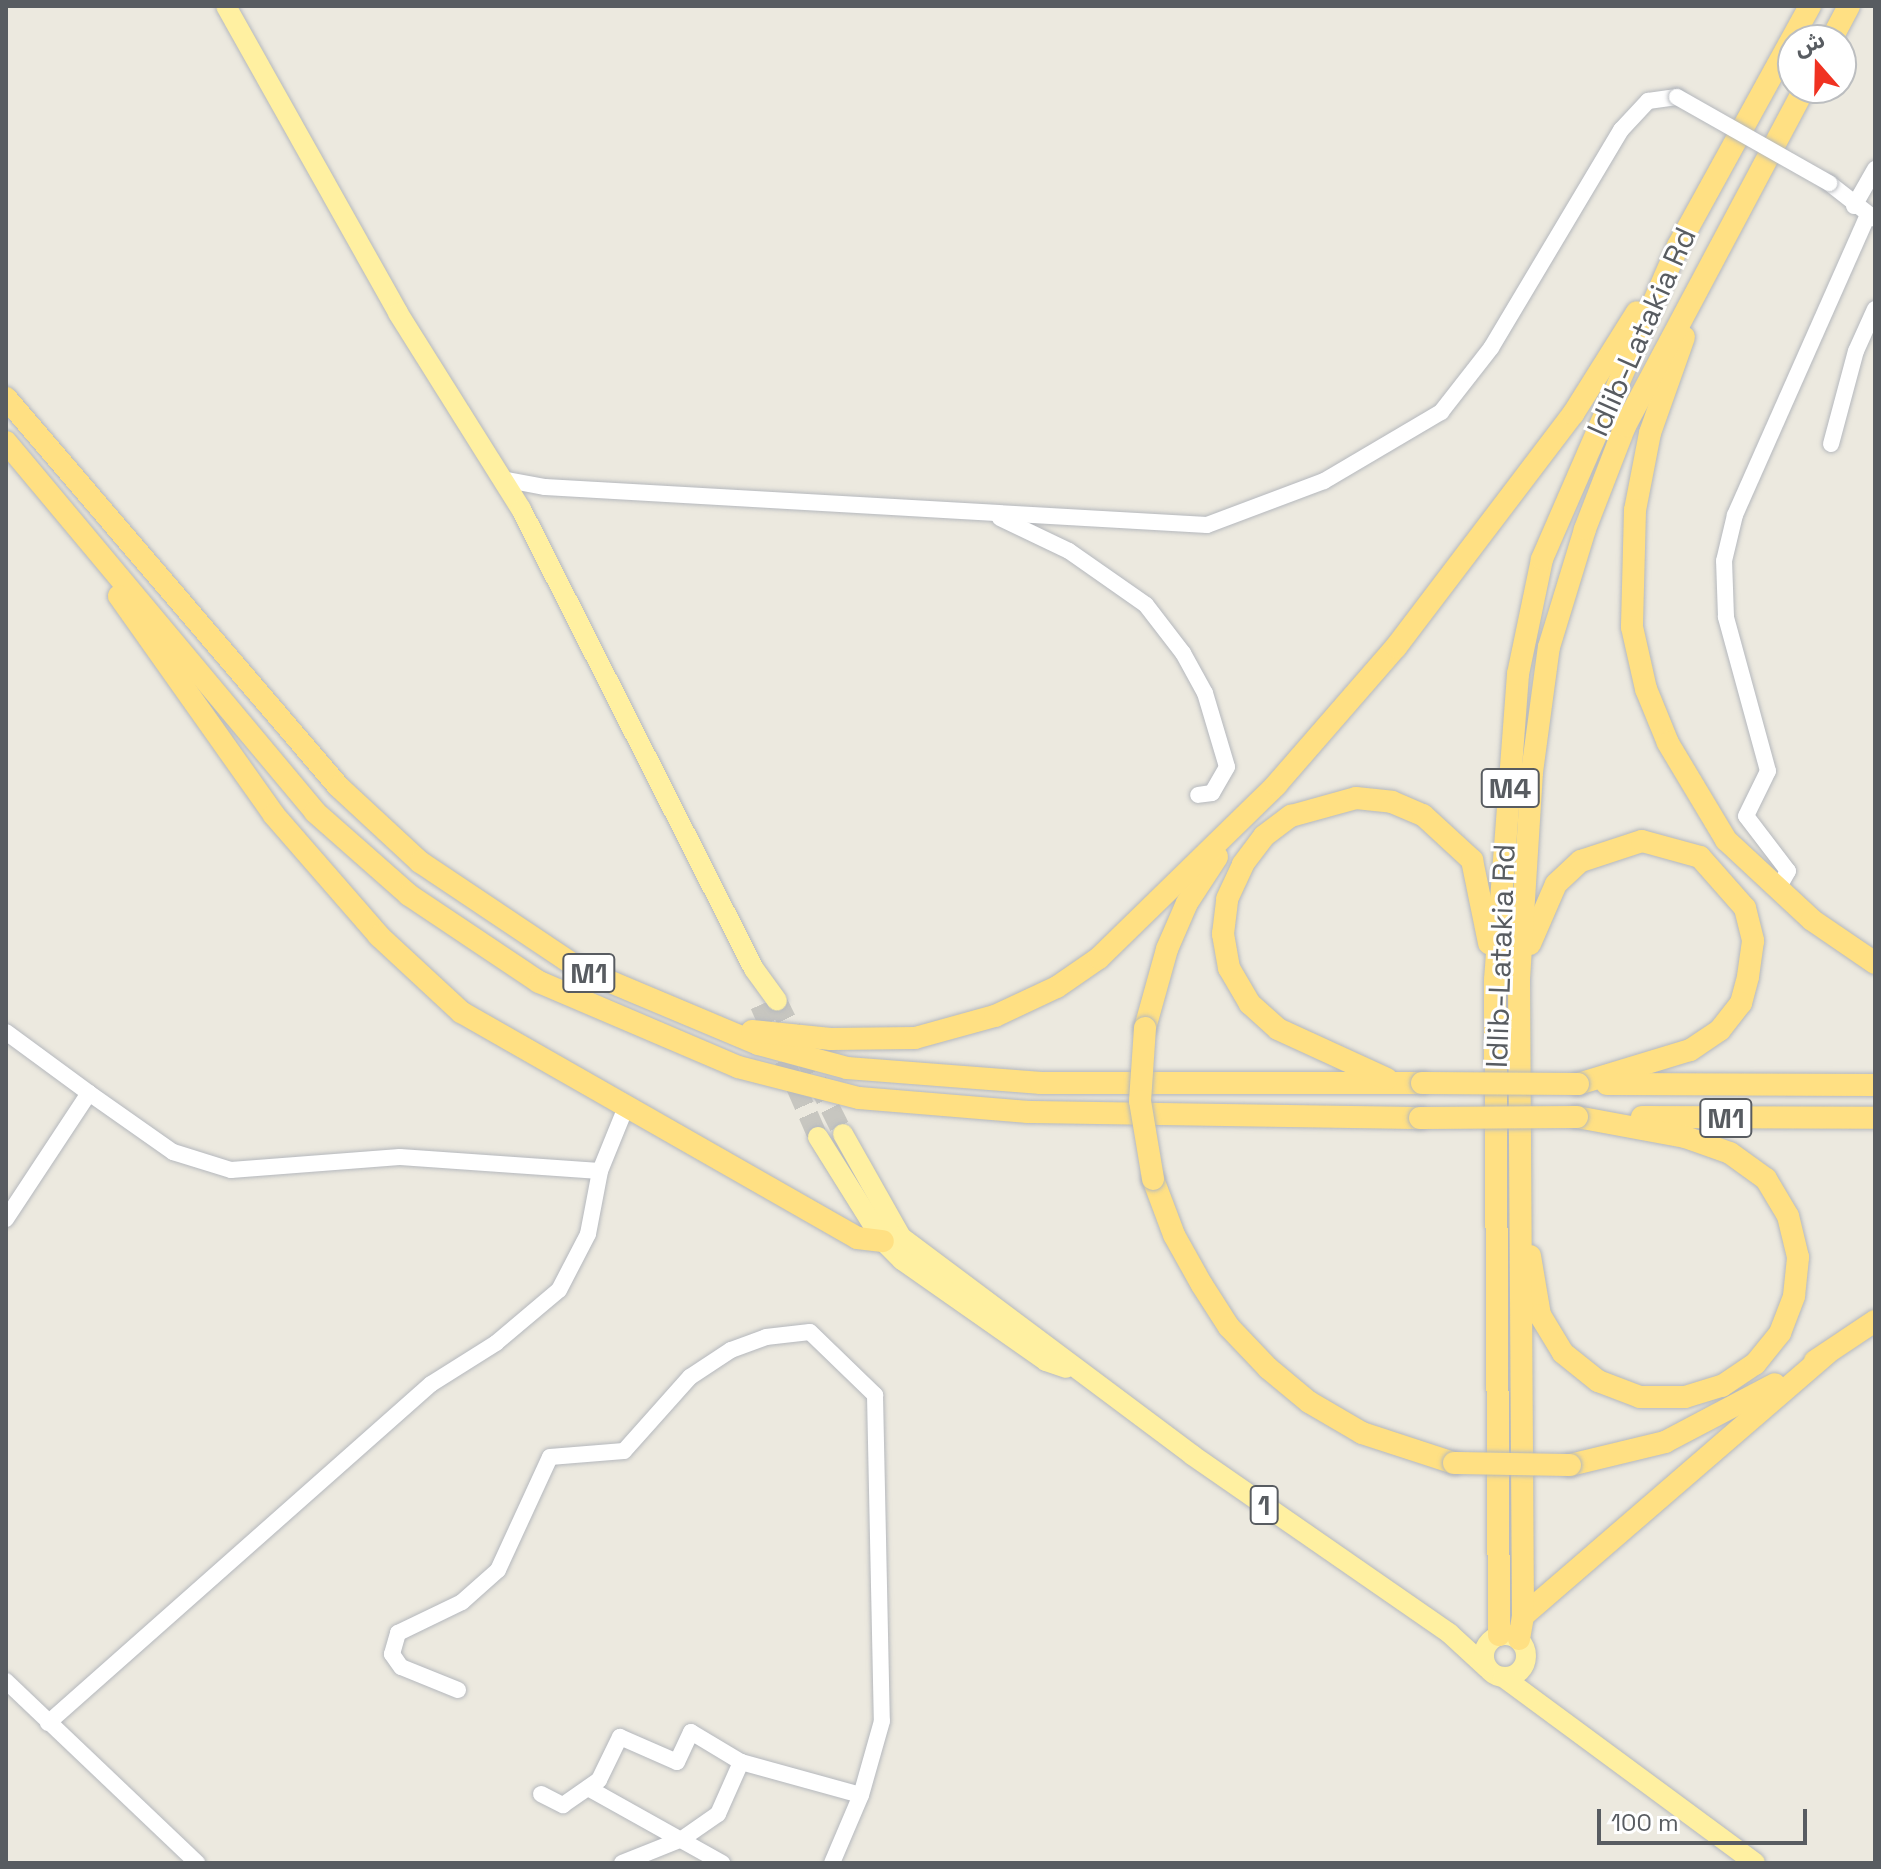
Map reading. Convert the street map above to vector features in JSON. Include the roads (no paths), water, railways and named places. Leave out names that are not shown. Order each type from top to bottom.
[{"type":"highway","name":"Idlib-Latakia Rd","points":[[1503,1638],[1495,980],[1518,674],[1542,559],[1678,246],[1810,6]]},
{"type":"highway","points":[[1839,24],[1849,6]]},
{"type":"highway","name":"Idlib-Latakia Rd","points":[[1503,1638],[1523,1616],[1519,979],[1532,772],[1549,647],[1585,529],[1625,426],[1796,104]]},
{"type":"highway","points":[[1678,246],[1573,414],[1460,568],[1211,864],[1187,903],[1167,949],[1145,1028],[1140,1101],[1153,1179],[1174,1235],[1202,1285],[1229,1327],[1268,1368],[1309,1402],[1362,1433],[1454,1463],[1570,1465],[1665,1442],[1826,1354],[1875,1321]]},
{"type":"highway","points":[[1713,256],[1650,433],[1635,510],[1632,627],[1646,689],[1695,794],[1726,840],[1777,890],[1875,963]]},
{"type":"highway","name":"M1","points":[[6,398],[339,787],[420,862],[580,969],[758,1044],[847,1068],[946,1079],[1875,1085]]},
{"type":"highway","name":"M1","points":[[6,442],[27,463],[315,812],[409,895],[539,982],[738,1067],[859,1098],[1028,1112],[1420,1118],[1875,1118]]},
{"type":"highway","points":[[27,463],[274,815],[379,936],[461,1012],[857,1238],[892,1239]]},
{"type":"highway","points":[[722,1028],[831,1039],[915,1038],[995,1016],[1057,987],[1099,958],[1276,785]]},
{"type":"highway","points":[[1396,1083],[1278,1029],[1250,1004],[1229,968],[1223,934],[1227,899],[1243,864],[1264,836],[1291,816],[1356,798],[1392,802],[1423,815],[1472,860],[1495,980]]},
{"type":"highway","points":[[1519,979],[1539,915],[1556,884],[1581,861],[1619,845],[1642,841],[1669,844],[1700,857],[1745,908],[1753,941],[1748,977],[1741,1003],[1720,1030],[1690,1050],[1578,1084]]},
{"type":"highway","points":[[1518,1166],[1540,1315],[1563,1353],[1598,1381],[1640,1397],[1685,1397],[1722,1386],[1755,1364],[1780,1333],[1794,1296],[1798,1257],[1788,1216],[1766,1179],[1730,1153],[1685,1137],[1577,1117]]},
{"type":"highway","points":[[1523,1616],[1826,1354]]},
{"type":"main road","points":[[226,6],[398,313],[502,479],[754,969],[768,1003]]},
{"type":"main road","points":[[843,1134],[892,1239]]},
{"type":"main road","points":[[818,1137],[892,1239]]},
{"type":"main road","name":"1","points":[[892,1239],[902,1260],[1046,1361],[1081,1373],[1449,1633],[1495,1673],[1544,1705],[1755,1863]]},
{"type":"main road","name":"1","points":[[1449,1633],[1503,1638]]},
{"type":"main road","points":[[1526,1661],[1520,1672],[1495,1673],[1484,1653],[1503,1638],[1526,1661],[1544,1705]]},
{"type":"street","points":[[502,479],[545,487],[1207,525],[1324,481],[1441,412],[1491,348],[1621,130],[1648,101],[1677,97],[1829,183],[1866,213]]},
{"type":"street","points":[[1777,890],[1788,871],[1746,816],[1768,771],[1726,617],[1724,561],[1735,515],[1866,213],[1875,169]]},
{"type":"street","points":[[1831,444],[1856,351],[1875,309]]},
{"type":"street","points":[[991,513],[1069,551],[1146,605],[1183,653],[1205,693],[1227,767],[1212,793],[1198,795]]},
{"type":"street","points":[[6,1032],[173,1152],[231,1170],[400,1157],[600,1171]]},
{"type":"street","points":[[6,1219],[89,1093]]},
{"type":"street","points":[[48,1723],[431,1384],[496,1343],[559,1290],[588,1234],[600,1171],[626,1107]]},
{"type":"street","points":[[458,1690],[401,1667],[392,1654],[398,1633],[462,1602],[498,1570],[550,1457],[624,1451],[690,1377],[731,1350],[766,1337],[810,1332],[875,1395],[882,1721],[861,1795],[832,1863]]},
{"type":"street","points":[[6,1681],[197,1863]]},
{"type":"street","points":[[541,1794],[563,1805],[588,1788],[599,1780],[620,1737],[677,1762],[691,1732],[741,1762],[861,1795]]},
{"type":"street","points":[[622,1863],[682,1839],[718,1814],[741,1762]]},
{"type":"street","points":[[588,1788],[722,1863]]},
{"type":"tunnel","points":[[777,1001],[843,1134]]},
{"type":"tunnel","points":[[760,1005],[818,1137]]}]
